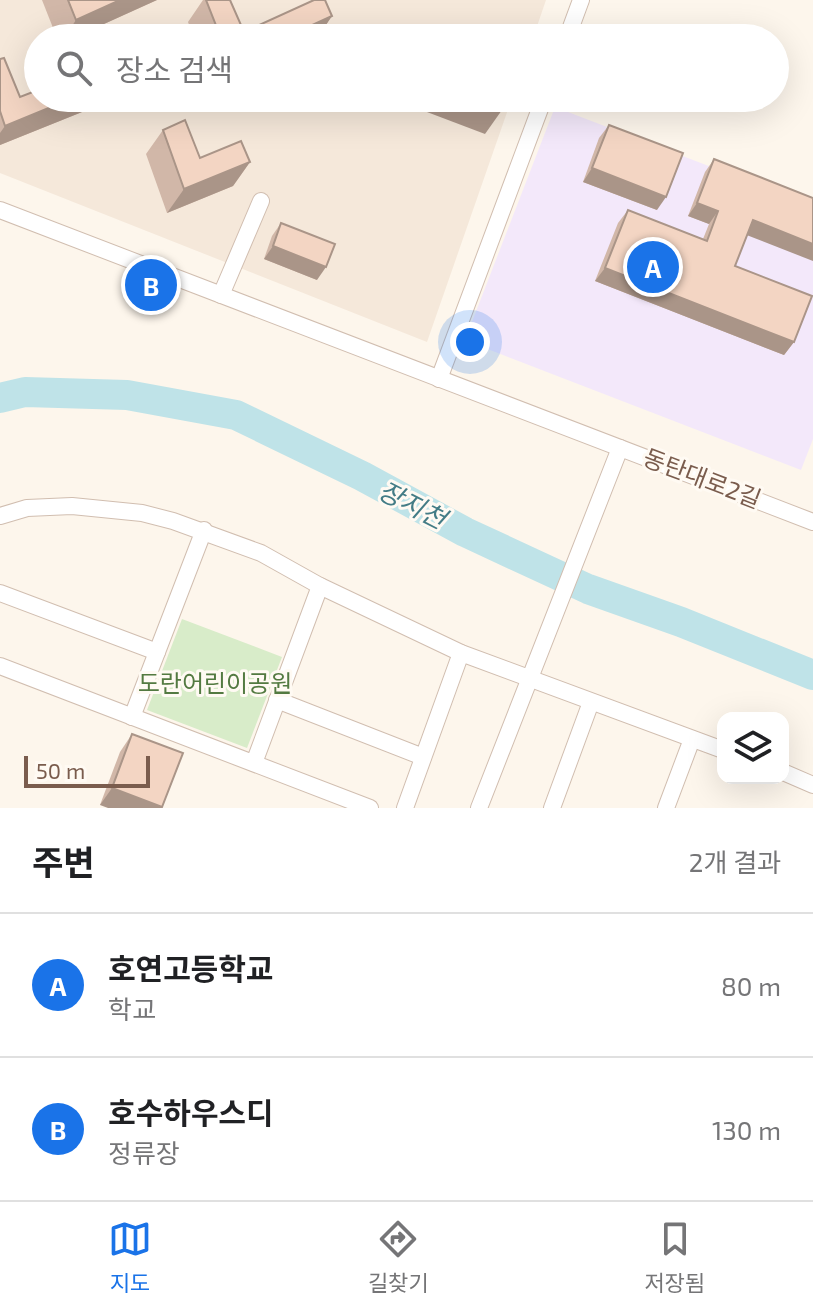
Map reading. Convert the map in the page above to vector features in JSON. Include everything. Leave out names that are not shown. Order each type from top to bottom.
[{"type":"street","points":[[572,24],[581,0]]},
{"type":"street","points":[[439,379],[539,112]]},
{"type":"street","points":[[221,295],[261,201]]},
{"type":"street","points":[[0,210],[620,448]]},
{"type":"street","name":"동탄대로2길","points":[[479,808],[620,448],[813,522]]},
{"type":"street","points":[[0,516],[27,508],[72,506],[142,513],[204,530],[261,553],[320,586],[461,653],[717,748]]},
{"type":"street","points":[[132,717],[204,530]]},
{"type":"street","points":[[254,763],[320,586]]},
{"type":"street","points":[[0,593],[157,652]]},
{"type":"street","points":[[405,808],[461,653]]},
{"type":"street","points":[[0,666],[370,808]]},
{"type":"street","points":[[277,700],[423,757]]},
{"type":"street","points":[[552,808],[591,702]]},
{"type":"street","points":[[666,808],[692,739]]},
{"type":"street","points":[[789,775],[813,785]]},
{"type":"shaded area","points":[[0,0],[546,0],[538,24],[24,24],[24,112],[507,112],[427,342],[0,173]]},
{"type":"shaded area","points":[[553,112],[568,112],[813,206],[813,439],[801,470],[472,343],[470,327]]},
{"type":"green space","name":"도란어린이공원","points":[[182,619],[282,657],[247,748],[147,710]]},
{"type":"building","points":[[68,0],[120,0],[76,20]]},
{"type":"building","points":[[206,0],[230,0],[240,24],[215,24]]},
{"type":"building","points":[[314,0],[325,0],[332,16],[315,24],[262,24]]},
{"type":"building","points":[[4,58],[20,97],[24,95],[24,112],[39,112],[5,126],[0,111],[0,59]]},
{"type":"building","points":[[185,120],[200,158],[241,141],[250,162],[184,189],[163,130]]},
{"type":"building","points":[[609,125],[683,153],[666,197],[592,168]]},
{"type":"building","points":[[714,159],[813,198],[813,244],[753,220],[735,266],[812,296],[794,342],[605,268],[628,210],[707,241],[718,211],[697,203]]},
{"type":"building","points":[[281,223],[335,244],[326,267],[273,246]]},
{"type":"building","points":[[132,734],[183,753],[162,807],[112,788]]},
{"type":"waterway","name":"장지천","points":[[0,398],[25,392],[127,395],[236,415],[362,476],[465,532],[588,589],[813,675]]},
{"type":"place","name":"호연고등학교","points":[[653,267]]},
{"type":"place","name":"호수하우스디","points":[[151,285]]}]
